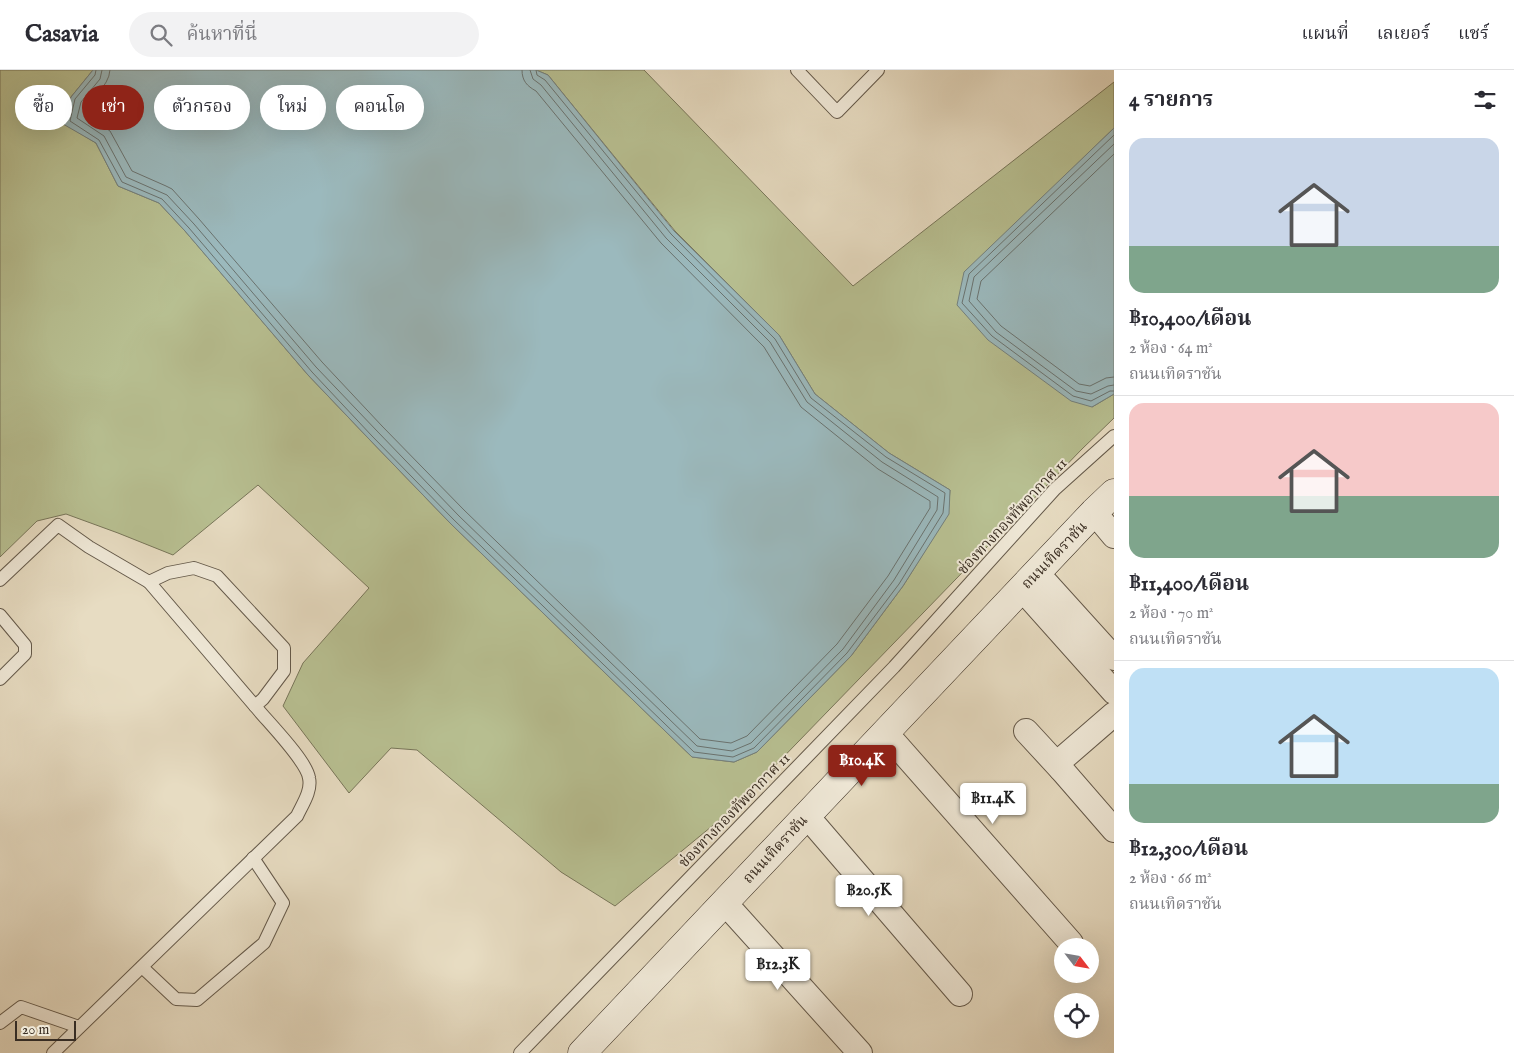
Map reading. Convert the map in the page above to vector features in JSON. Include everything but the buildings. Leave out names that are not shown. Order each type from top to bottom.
[{"type":"street","name":"ถนนเทิดราชัน","points":[[582,1053],[806,815],[1114,493]]},
{"type":"street","points":[[1094,512],[1114,536]]},
{"type":"street","points":[[1029,581],[1114,658]]},
{"type":"street","points":[[1029,581],[1114,692]]},
{"type":"street","points":[[1061,768],[1062,759],[1114,714]]},
{"type":"street","points":[[1026,731],[1061,768],[1114,830]]},
{"type":"street","points":[[885,732],[1067,938]]},
{"type":"street","points":[[806,815],[960,994]]},
{"type":"street","points":[[724,902],[860,1053]]},
{"type":"lane","points":[[797,70],[837,112],[878,70]]},
{"type":"lane","name":"ช่องทางกองทัพอากาศ 11","points":[[520,1053],[888,674],[1055,489],[1114,436]]},
{"type":"lane","points":[[0,580],[58,525],[89,547],[149,582],[302,762],[310,779],[307,794],[297,816],[53,1053]]},
{"type":"lane","points":[[149,582],[168,573],[194,568],[217,576],[284,648],[284,671],[263,699],[255,706]]},
{"type":"lane","points":[[0,615],[25,645],[25,654],[0,679]]},
{"type":"lane","points":[[142,967],[176,999],[197,1000],[264,943],[283,903],[253,858]]},
{"type":"lane","points":[[0,1023],[21,1007],[79,1028]]},
{"type":"green space","points":[[0,70],[93,70],[72,96],[72,85],[15,85],[15,130],[72,130],[72,128],[96,143],[118,186],[159,203],[308,375],[451,524],[692,757],[734,762],[757,752],[851,656],[903,586],[948,514],[950,490],[889,453],[815,394],[779,335],[675,231],[548,75],[536,70],[644,70],[853,286],[1114,82],[1114,128],[1065,176],[1092,407],[1114,394],[1114,418],[734,808],[615,906],[561,872],[417,750],[391,748],[349,793],[283,706],[303,663],[369,588],[258,485],[173,555],[66,514],[37,521],[0,557]]},
{"type":"water","points":[[93,70],[536,70],[548,75],[674,231],[779,335],[815,394],[889,453],[950,490],[949,514],[903,586],[851,656],[757,752],[734,762],[692,757],[451,524],[369,439],[308,375],[159,203],[118,186],[96,143],[72,129],[72,96]]},
{"type":"water","points":[[1114,128],[1114,394],[1092,407],[1071,401],[988,340],[957,305],[964,272]]}]
